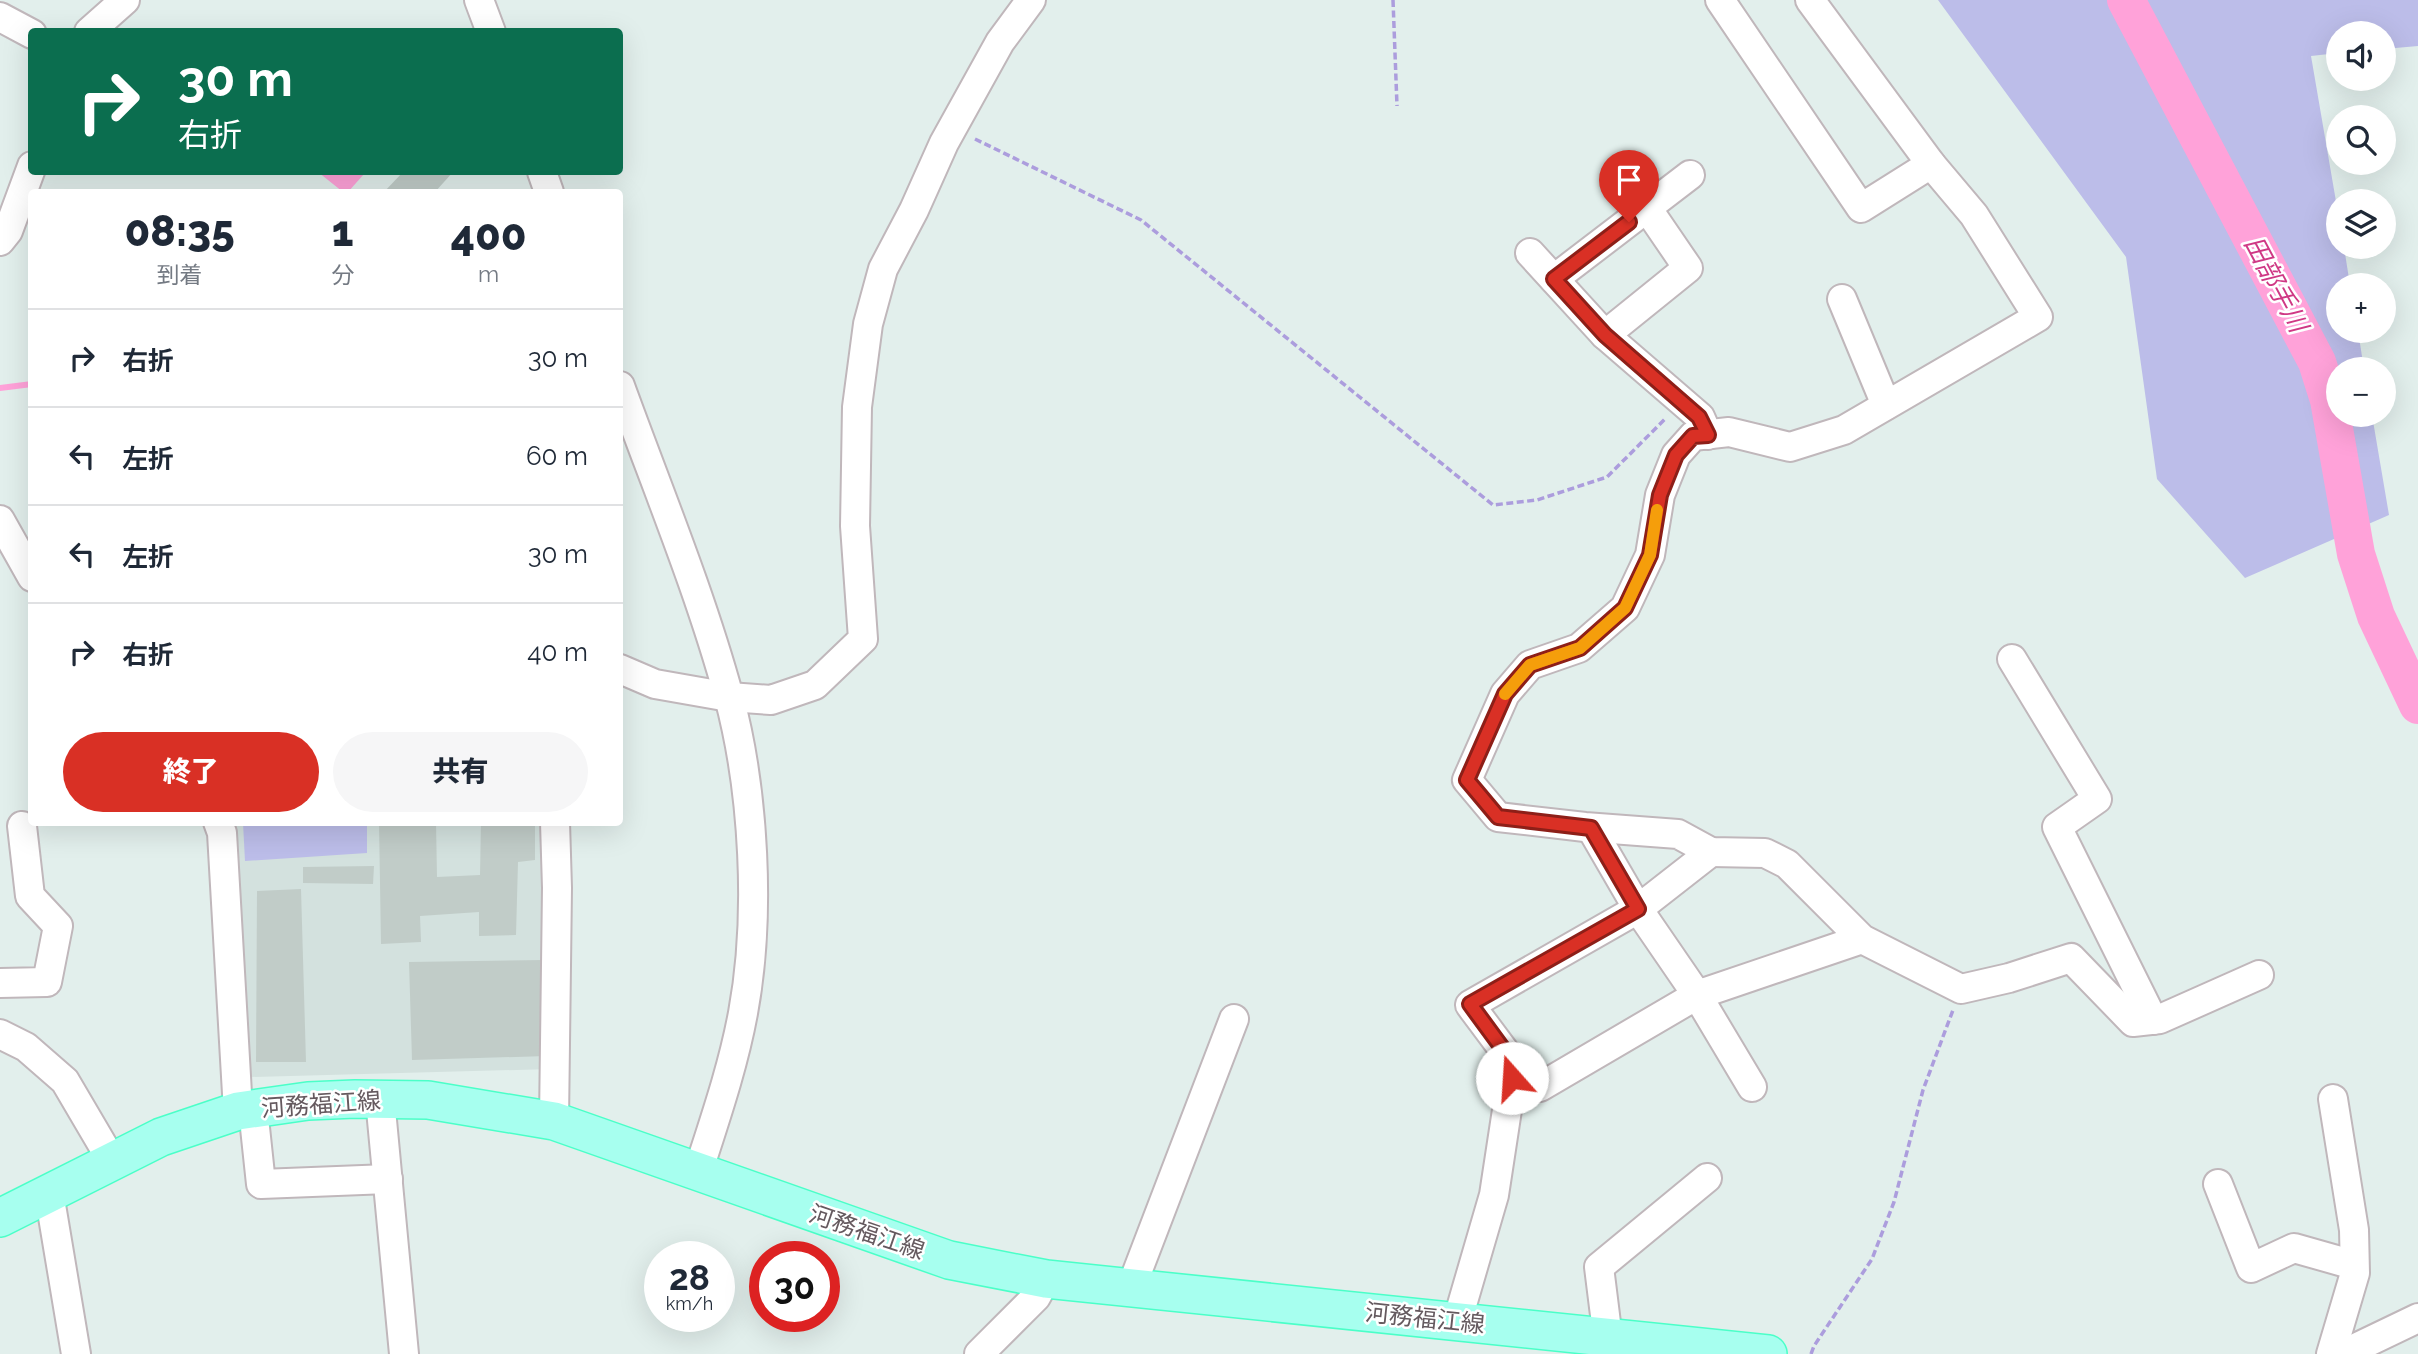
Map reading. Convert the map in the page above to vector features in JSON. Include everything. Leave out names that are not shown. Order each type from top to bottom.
[{"type":"main road","name":"河務福江線","points":[[0,1218],[160,1137],[246,1110],[308,1101],[380,1099],[452,1103],[554,1121],[949,1260],[1046,1279],[1768,1354]]},
{"type":"street","points":[[94,28],[125,0]]},
{"type":"street","points":[[479,0],[490,28]]},
{"type":"street","points":[[623,670],[655,684],[729,697],[771,701],[815,685],[863,639],[855,526],[856,447],[857,407],[868,324],[883,269],[952,128],[1000,42],[1031,0]]},
{"type":"street","points":[[1720,0],[1861,208],[1930,164]]},
{"type":"street","points":[[1810,0],[1930,164],[1973,215],[2038,317],[1844,430],[1790,447],[1728,432],[1693,436],[1676,455],[1660,495],[1650,555],[1625,608],[1580,648],[1530,665],[1505,694],[1467,780],[1498,817],[1591,828],[1678,834],[1711,852],[1765,853],[1787,864],[1862,939],[1961,989],[2009,978],[2071,958],[2133,1022],[2160,1019],[2259,975]]},
{"type":"street","points":[[0,18],[28,32]]},
{"type":"street","points":[[0,242],[8,231],[29,175]]},
{"type":"street","points":[[1554,279],[1690,175]]},
{"type":"street","points":[[1605,335],[1688,268],[1647,208]]},
{"type":"street","points":[[1530,253],[1605,335],[1699,417],[1708,435]]},
{"type":"street","points":[[1842,299],[1886,405]]},
{"type":"street","points":[[623,394],[704,616],[729,697],[747,787],[751,873],[750,958],[743,1012],[698,1172]]},
{"type":"street","points":[[0,520],[28,570]]},
{"type":"street","points":[[2012,659],[2097,799],[2057,827],[2152,1020]]},
{"type":"street","points":[[222,826],[246,1110],[261,1184],[388,1178]]},
{"type":"street","points":[[554,1121],[557,888],[555,826]]},
{"type":"street","points":[[0,983],[47,982],[58,926],[30,896],[18,828]]},
{"type":"street","points":[[1591,828],[1638,909],[1697,995],[1752,1087]]},
{"type":"street","points":[[1457,1322],[1493,1195],[1514,1064],[1470,1004],[1638,909],[1711,852]]},
{"type":"street","points":[[1510,1092],[1540,1087],[1697,995],[1862,939]]},
{"type":"street","points":[[1131,1288],[1234,1019]]},
{"type":"street","points":[[0,1034],[26,1047],[65,1081],[112,1161]]},
{"type":"street","points":[[380,1099],[404,1354]]},
{"type":"street","points":[[2331,1354],[2355,1273],[2354,1230],[2333,1099]]},
{"type":"street","points":[[1608,1339],[1599,1267],[1707,1178]]},
{"type":"street","points":[[2218,1184],[2251,1268],[2294,1248],[2354,1265]]},
{"type":"street","points":[[49,1193],[76,1354]]},
{"type":"street","points":[[979,1354],[1036,1297],[1046,1279]]},
{"type":"street","points":[[2343,1354],[2418,1318]]},
{"type":"path","points":[[1393,0],[1397,106]]},
{"type":"path","points":[[952,128],[1142,220],[1493,505],[1537,500],[1607,477],[1683,402]]},
{"type":"path","points":[[1811,1354],[1872,1259],[1894,1202],[1923,1090],[1961,989]]},
{"type":"shaded area","points":[[1938,0],[2418,0],[2418,46],[2396,48],[2396,21],[2326,21],[2326,54],[2311,56],[2326,143],[2326,175],[2331,175],[2334,189],[2326,189],[2326,259],[2346,259],[2348,273],[2326,273],[2326,343],[2360,343],[2362,357],[2326,357],[2326,427],[2374,427],[2389,515],[2245,578],[2157,479],[2126,257]]},
{"type":"shaded area","points":[[322,175],[363,175],[351,189],[339,189]]},
{"type":"shaded area","points":[[232,826],[546,826],[552,1069],[251,1077],[240,1053]]},
{"type":"shaded area","points":[[243,826],[367,826],[367,853],[245,861]]},
{"type":"building","points":[[400,175],[450,175],[438,189],[387,189]]},
{"type":"building","points":[[379,826],[436,826],[437,877],[480,875],[481,826],[535,826],[535,860],[518,862],[516,935],[479,936],[479,912],[420,916],[421,942],[381,944]]},
{"type":"building","points":[[374,866],[373,884],[303,883],[303,867]]},
{"type":"building","points":[[301,889],[306,1062],[256,1062],[257,891]]},
{"type":"building","points":[[544,960],[546,1056],[412,1060],[409,962]]},
{"type":"waterway","name":"田部手川","points":[[2126,0],[2317,362],[2329,400],[2356,554],[2376,616],[2418,705]]},
{"type":"waterway","points":[[0,388],[28,384]]},
{"type":"slow traffic","points":[[1505,694],[1530,665],[1580,648],[1625,608],[1650,555],[1657,510]]},
{"type":"route","points":[[1512,1078],[1514,1064],[1470,1004],[1638,909],[1591,828],[1498,817],[1467,780],[1505,694],[1530,665],[1580,648],[1625,608],[1650,555],[1660,495],[1676,455],[1693,436],[1708,435],[1699,417],[1605,335],[1554,279],[1629,222]]}]
